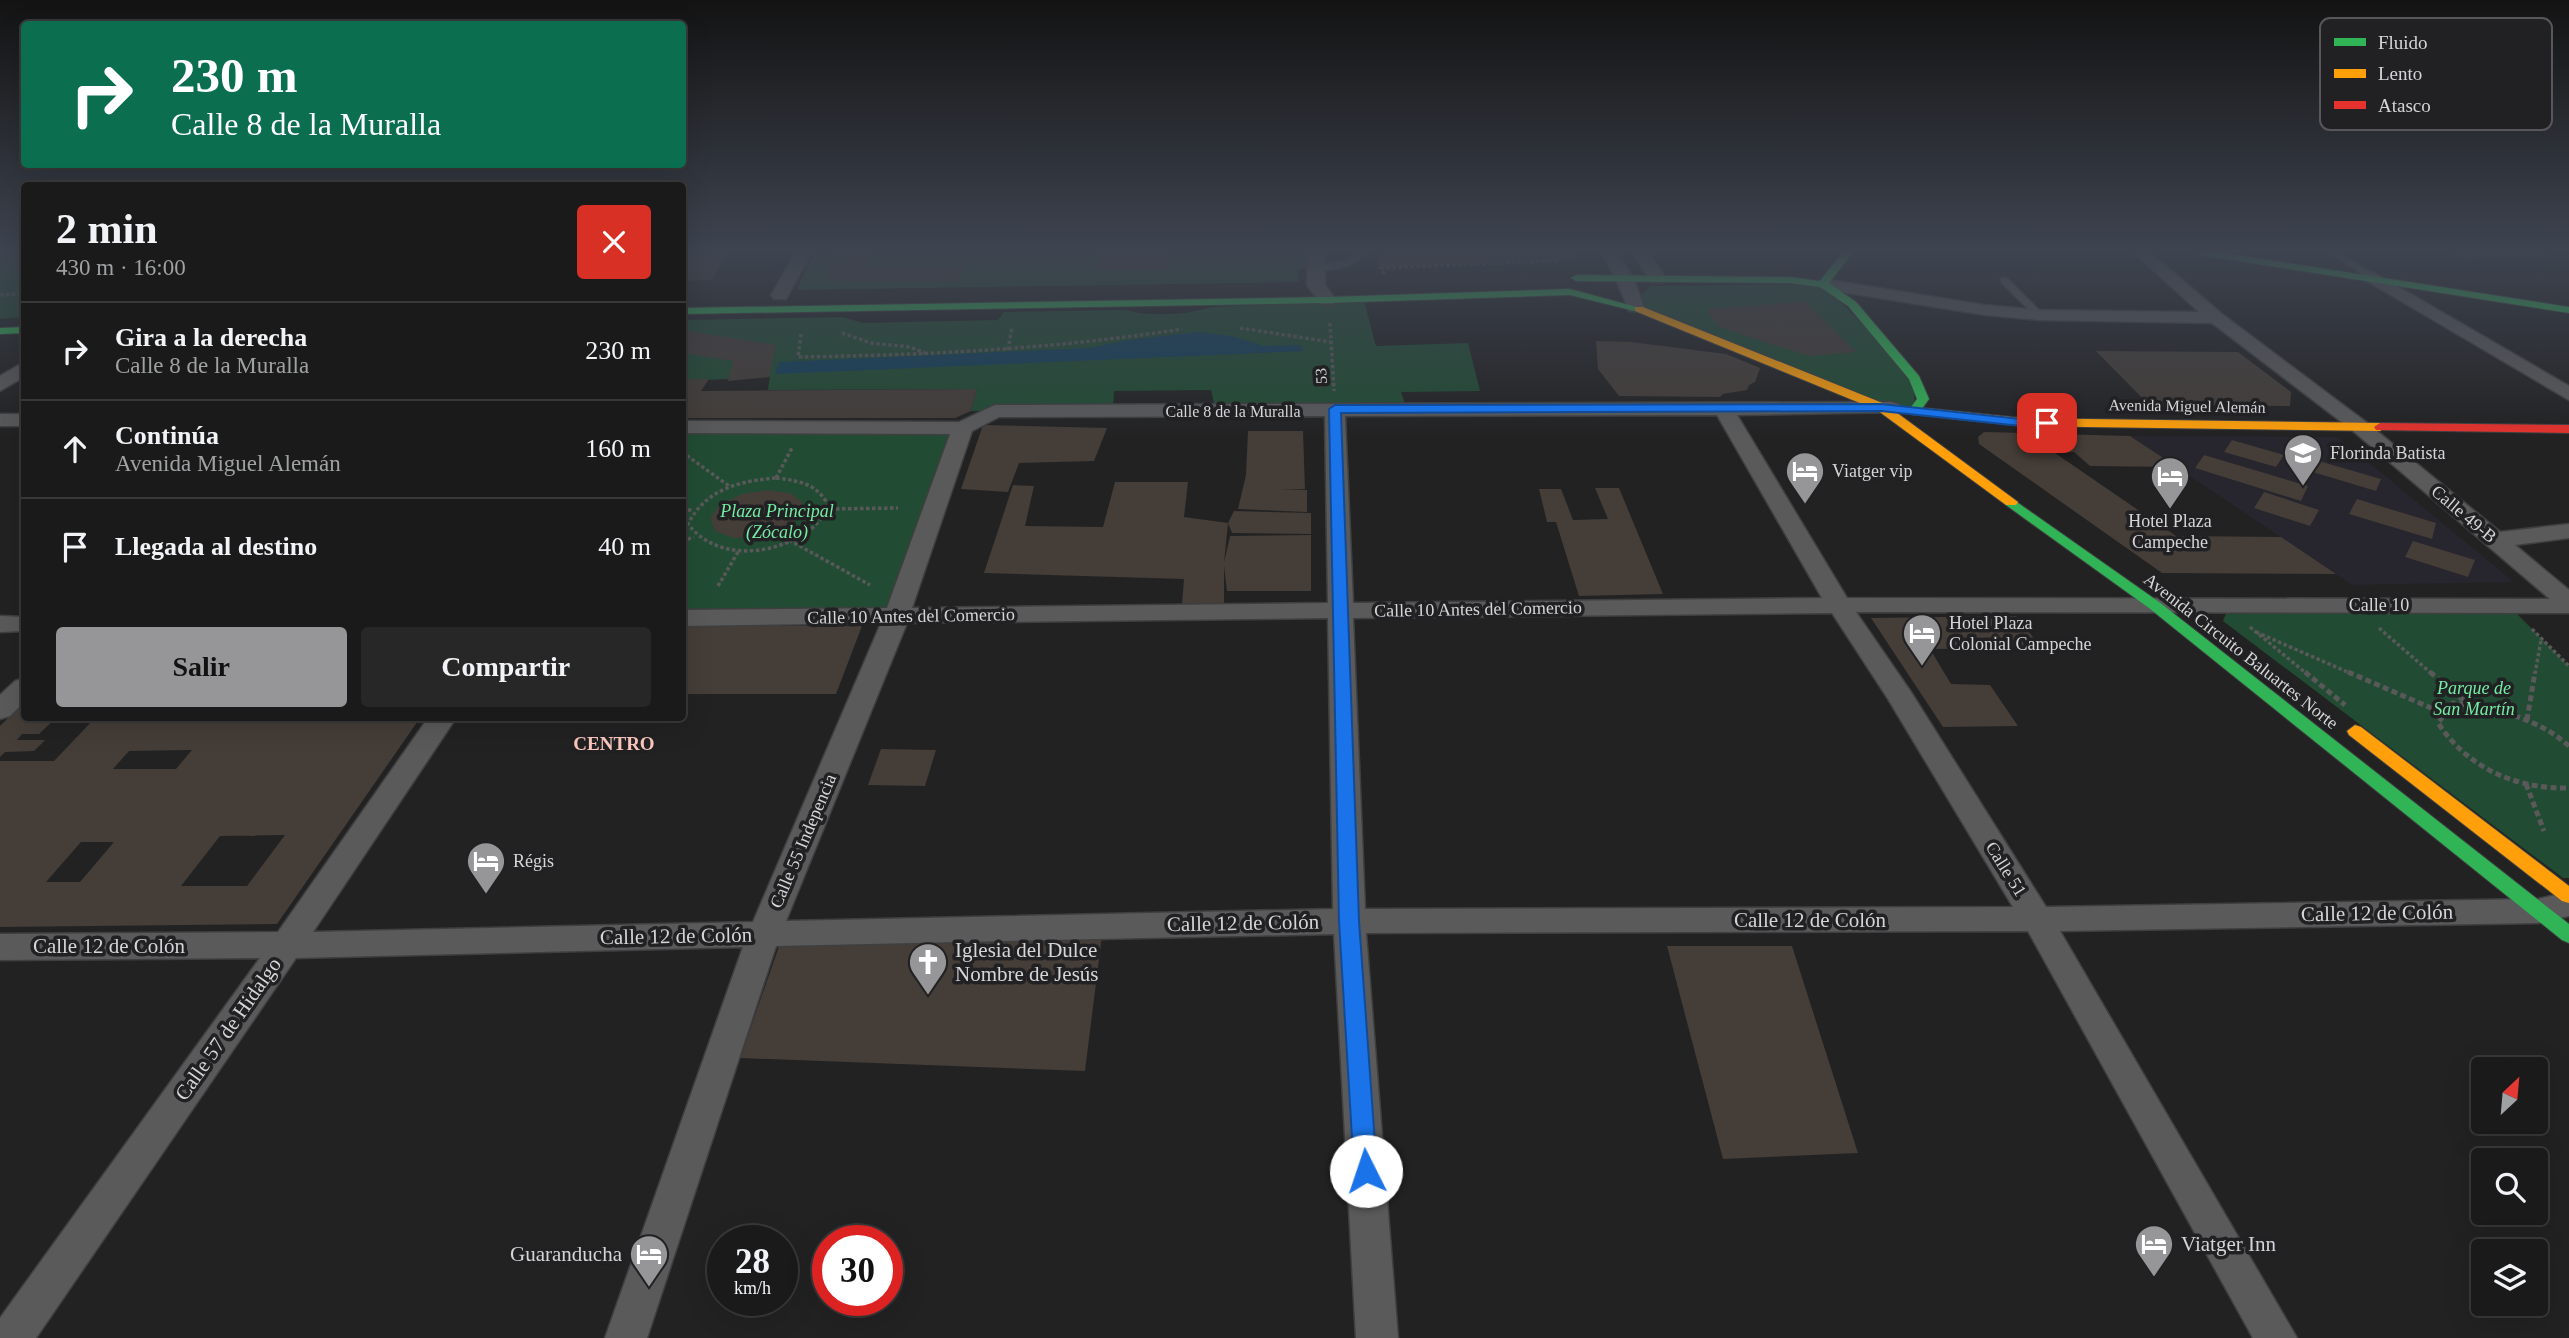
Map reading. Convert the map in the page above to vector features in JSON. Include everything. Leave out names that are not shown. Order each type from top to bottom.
[{"type":"main road","name":"Avenida Circuito Baluartes Norte","points":[[1653,314],[1881,407],[2160,597],[2554,907],[2569,935]]},
{"type":"main road","points":[[1861,314],[1915,378],[1923,398],[1914,411],[1937,428]]},
{"type":"main road","points":[[0,317],[21,316]]},
{"type":"main road","points":[[0,331],[21,330]]},
{"type":"main road","name":"Avenida Miguel Alemán","points":[[1914,411],[2021,422],[2569,420]]},
{"type":"main road","name":"Avenida Miguel Alemán","points":[[2351,420],[2569,429]]},
{"type":"main road","name":"Avenida Circuito Baluartes Norte","points":[[2189,604],[2211,621]]},
{"type":"main road","name":"Avenida Circuito Baluartes Norte","points":[[2344,713],[2569,896]]},
{"type":"street","points":[[2033,314],[2216,318]]},
{"type":"street","name":"Calle 49-B","points":[[2212,314],[2351,420],[2569,604]]},
{"type":"street","points":[[2436,314],[2569,394]]},
{"type":"street","points":[[0,385],[21,370]]},
{"type":"street","name":"Calle 8 de la Muralla","points":[[686,427],[963,428],[995,411],[1881,407],[1914,411]]},
{"type":"street","name":"Calle 51","points":[[1723,408],[1839,605],[1901,698],[2037,919],[2276,1338]]},
{"type":"street","points":[[1335,409],[1349,921],[1377,1338]]},
{"type":"street","points":[[0,420],[21,420]]},
{"type":"street","name":"Calle 55 Indepencia","points":[[626,1338],[764,934],[897,616],[963,428]]},
{"type":"street","points":[[2495,540],[2569,531]]},
{"type":"street","name":"Calle 10 Antes del Comercio","points":[[686,618],[1839,605],[2160,597],[2189,604]]},
{"type":"street","name":"Calle 10","points":[[2189,604],[2569,604]]},
{"type":"street","points":[[0,624],[21,624]]},
{"type":"street","points":[[0,710],[21,690]]},
{"type":"street","name":"Calle 57 de Hidalgo","points":[[11,1338],[287,945],[440,721]]},
{"type":"street","name":"Calle 12 de Colón","points":[[0,947],[287,945],[1349,921],[2037,919],[2554,907]]},
{"type":"path","name":"53","points":[[1328,314],[1335,409]]},
{"type":"path","points":[[791,328],[801,333],[813,331]]},
{"type":"path","points":[[801,333],[798,357],[928,355],[1116,340],[1186,328]]},
{"type":"path","points":[[1234,328],[1331,342]]},
{"type":"path","points":[[837,332],[871,343],[910,347],[928,355]]},
{"type":"path","points":[[776,478],[795,441]]},
{"type":"path","points":[[686,455],[729,486]]},
{"type":"path","points":[[830,509],[819,489],[803,481],[776,478],[729,486],[708,497],[693,510],[688,524],[694,537],[710,546],[738,552],[789,540],[811,528],[830,509],[898,508]]},
{"type":"path","points":[[686,510],[693,510]]},
{"type":"path","points":[[686,540],[694,537]]},
{"type":"path","points":[[789,540],[870,585]]},
{"type":"path","points":[[718,586],[738,552]]},
{"type":"path","points":[[2522,620],[2569,666]]},
{"type":"path","points":[[2249,629],[2253,623]]},
{"type":"path","points":[[2373,623],[2469,705]]},
{"type":"path","points":[[2249,629],[2344,713]]},
{"type":"path","points":[[2249,629],[2445,715]]},
{"type":"path","points":[[2527,720],[2541,639]]},
{"type":"path","points":[[2569,746],[2559,736],[2508,711],[2453,703],[2438,723],[2460,753],[2515,782],[2557,789],[2569,788]]},
{"type":"shaded area","name":"Florinda Batista","points":[[2130,436],[2338,437],[2514,582],[2352,585]]},
{"type":"green space","points":[[0,314],[21,314],[21,317],[0,319]]},
{"type":"green space","points":[[1002,314],[1368,314],[1376,346],[1468,343],[1480,391],[1401,392],[1405,404],[1215,408],[1211,390],[1114,391],[1113,408],[971,411],[977,389],[768,390],[770,375],[686,381],[686,320],[843,317],[863,323],[998,320]]},
{"type":"green space","points":[[1653,314],[1853,314],[1915,378],[1914,411],[1881,407]]},
{"type":"green space","name":"Plaza Principal (Zócalo)","points":[[686,427],[962,432],[897,616],[686,618]]},
{"type":"green space","name":"Parque de San Martín","points":[[2513,610],[2569,666],[2569,878],[2563,878],[2223,621],[2227,611]]},
{"type":"water","points":[[1199,332],[1232,336],[1264,346],[1300,345],[1304,351],[775,374],[779,362],[1090,348],[1128,340]]},
{"type":"building","points":[[1710,314],[1818,314],[1856,352],[1810,356],[1719,327]]},
{"type":"building","points":[[686,331],[776,345],[769,377],[728,381],[733,361],[686,354]]},
{"type":"building","points":[[1596,341],[1631,342],[1726,354],[1760,368],[1755,382],[1749,385],[1747,390],[1723,394],[1720,397],[1619,396],[1598,369]]},
{"type":"building","points":[[2096,351],[2238,352],[2291,392],[2290,406],[2149,405]]},
{"type":"building","points":[[686,379],[709,379],[701,391],[977,389],[971,411],[955,418],[686,418]]},
{"type":"building","points":[[983,425],[1107,428],[1094,461],[1019,463],[1008,492],[961,489]]},
{"type":"building","points":[[1248,431],[1303,431],[1305,489],[1280,489],[1307,490],[1307,512],[1238,509],[1246,475]]},
{"type":"building","points":[[1984,432],[2130,436],[2177,467],[2090,466],[2074,452],[2055,453],[2176,536],[2281,537],[2336,574],[2162,573],[1979,444],[1978,437]]},
{"type":"building","points":[[2232,440],[2284,455],[2276,467],[2224,452]]},
{"type":"building","points":[[2204,455],[2308,486],[2301,501],[2195,468]]},
{"type":"building","points":[[2312,459],[2381,479],[2376,491],[2306,470]]},
{"type":"building","points":[[1115,482],[1188,482],[1184,517],[1228,523],[1224,563],[1230,536],[1311,535],[1311,591],[1227,591],[1224,566],[1224,604],[1182,604],[1184,579],[984,573],[1013,485],[1034,486],[1025,526],[1103,527]]},
{"type":"building","points":[[1595,488],[1619,488],[1663,594],[1579,596],[1556,522],[1547,522],[1539,489],[1561,489],[1573,520],[1608,519]]},
{"type":"building","points":[[767,490],[790,493],[802,502],[801,516],[785,529],[760,537],[734,538],[715,531],[710,518],[720,505],[742,494]]},
{"type":"building","points":[[2264,492],[2319,510],[2310,526],[2254,508]]},
{"type":"building","points":[[2357,499],[2436,523],[2432,539],[2349,514]]},
{"type":"building","points":[[1234,511],[1311,513],[1311,534],[1232,533],[1228,523]]},
{"type":"building","points":[[2413,541],[2475,560],[2468,577],[2405,557]]},
{"type":"building","name":"Hotel Plaza Colonial Campeche","points":[[2016,616],[2042,648],[1930,649],[1951,684],[1990,685],[2018,726],[1943,727],[1871,618]]},
{"type":"building","points":[[686,626],[862,626],[836,694],[686,694]]},
{"type":"building","points":[[21,705],[21,721],[53,721],[39,734],[22,734],[17,740],[45,740],[34,751],[5,752],[0,757],[0,726]]},
{"type":"building","points":[[92,721],[418,721],[277,924],[0,927],[0,761],[54,761]],"holes":[[[192,750],[176,769],[113,769],[129,751]],[[285,835],[247,886],[181,886],[220,836]],[[81,842],[114,842],[80,882],[46,882]]]},
{"type":"building","points":[[881,749],[936,750],[925,786],[868,785]]},
{"type":"building","name":"Iglesia del Dulce Nombre de Jesús","points":[[1103,927],[1085,1071],[740,1058],[783,935]]},
{"type":"building","points":[[1667,946],[1792,946],[1858,1153],[1723,1159]]},
{"type":"traffic: fast","points":[[1861,314],[1915,378],[1923,399],[1914,411]]},
{"type":"traffic: fast","points":[[0,331],[21,330]]},
{"type":"traffic: fast","points":[[2011,502],[2154,605],[2569,935]]},
{"type":"traffic: slow","points":[[1652,314],[1881,407],[2011,502]]},
{"type":"traffic: slow","points":[[1914,411],[2021,422],[2380,427]]},
{"type":"traffic: slow","points":[[2355,731],[2569,896]]},
{"type":"traffic: jam","points":[[2380,427],[2569,429]]},
{"type":"place","name":"Florinda Batista","points":[[2303,487]]},
{"type":"place","name":"Viatger vip","points":[[1805,505]]},
{"type":"place","name":"Hotel Plaza Campeche","points":[[2170,510]]},
{"type":"place","name":"Hotel Plaza Colonial Campeche","points":[[1922,667]]},
{"type":"place","name":"Régis","points":[[486,895]]},
{"type":"place","name":"Iglesia del Dulce Nombre de Jesús","points":[[928,996]]},
{"type":"place","name":"Viatger Inn","points":[[2154,1278]]},
{"type":"place","name":"Guaranducha","points":[[649,1288]]},
{"type":"district","name":"CENTRO","points":[[614,743]]},
{"type":"route","points":[[1366,1171],[1349,921],[1335,409],[1881,407],[2047,423]]}]
